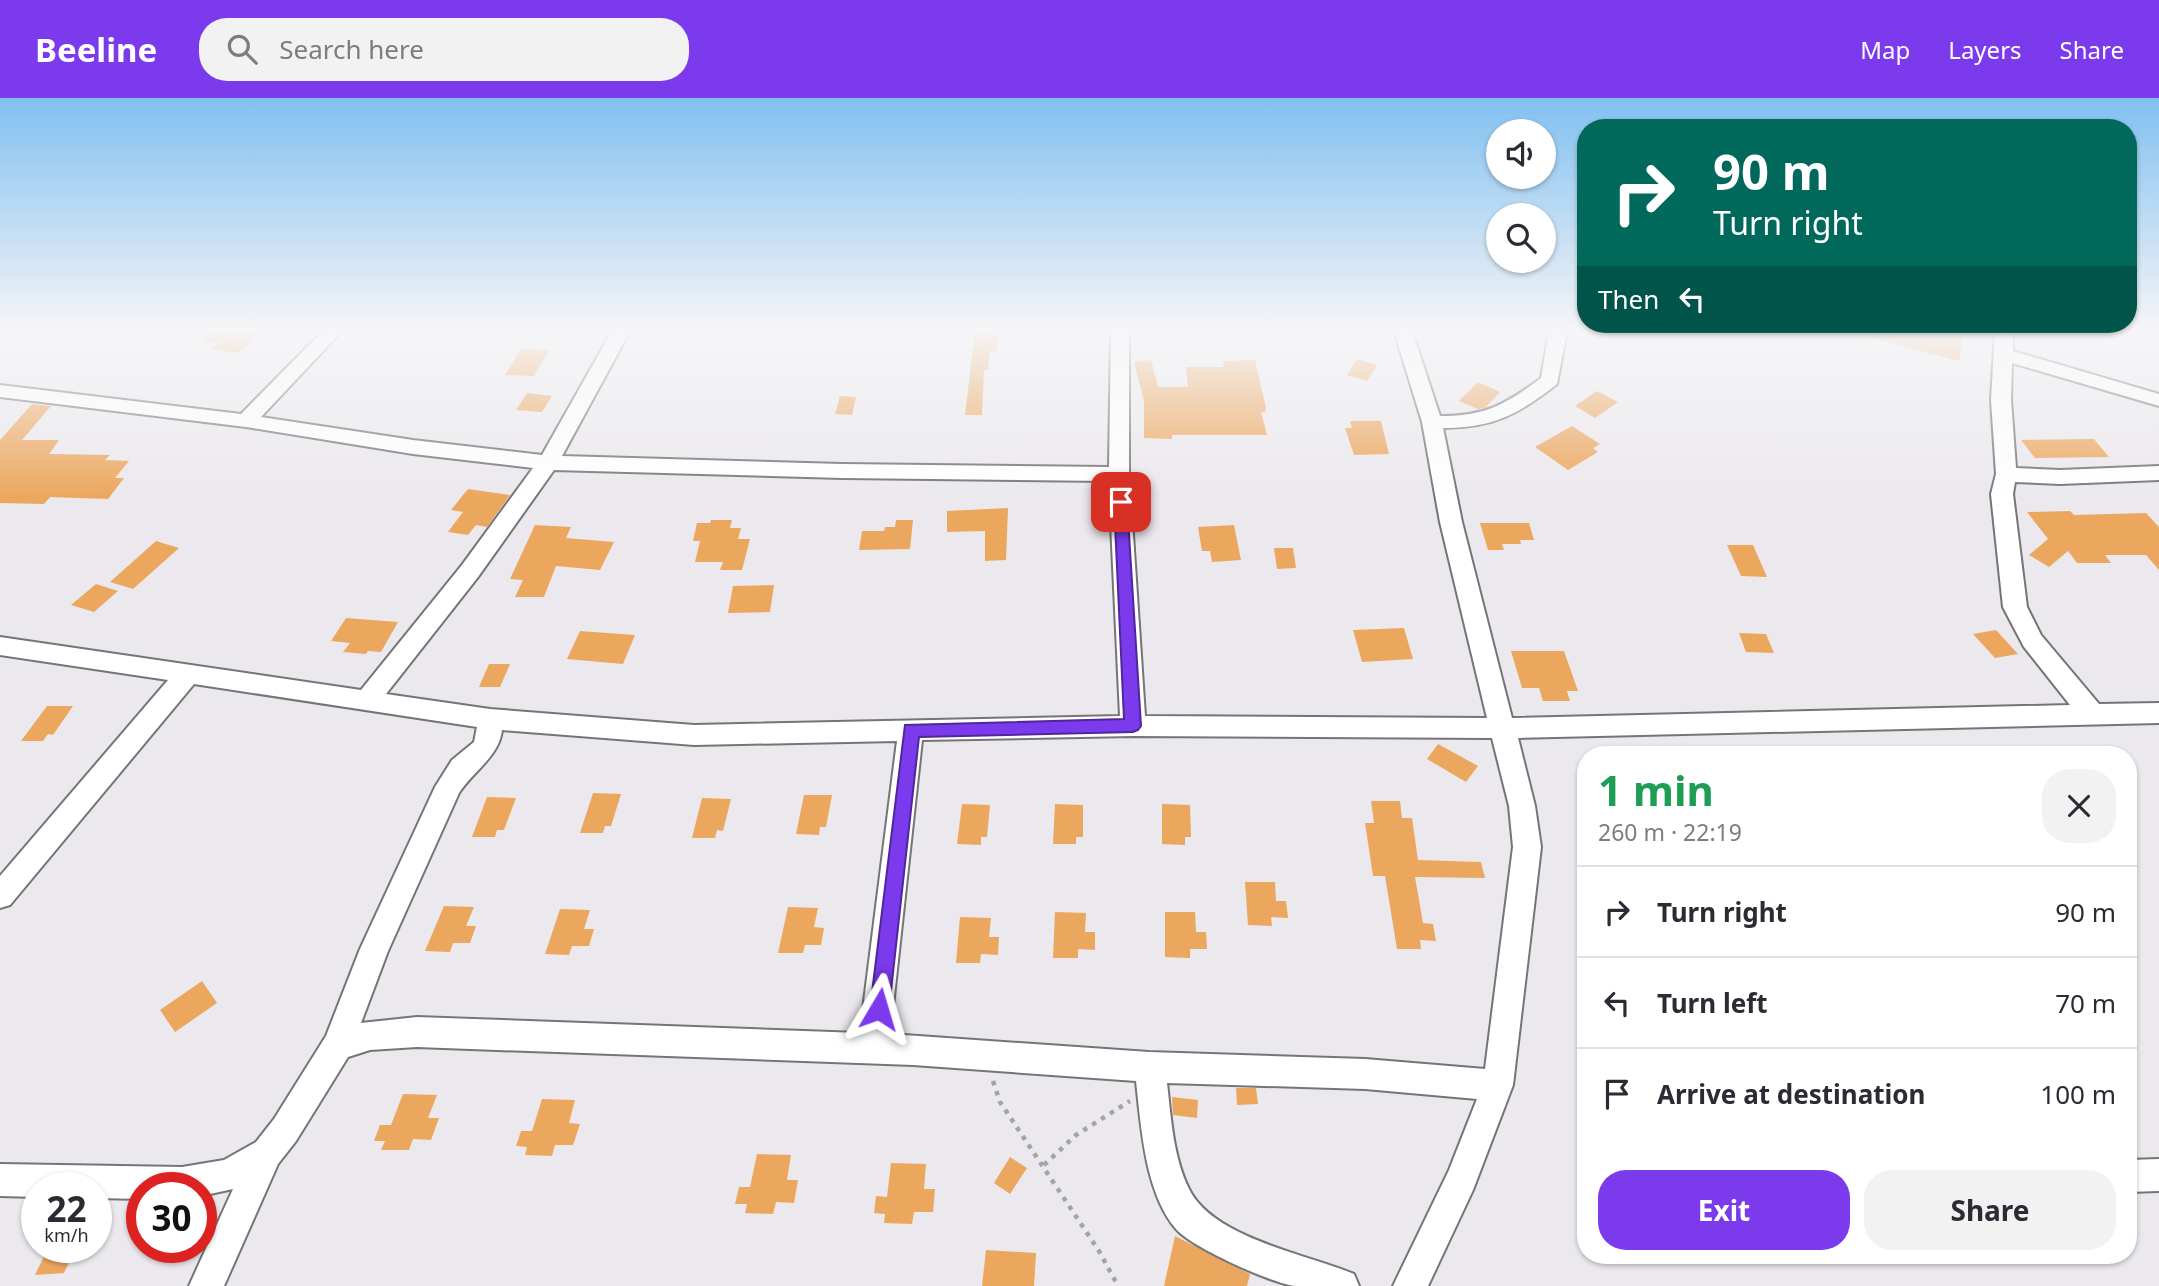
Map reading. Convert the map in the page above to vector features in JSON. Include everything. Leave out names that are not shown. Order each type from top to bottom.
[{"type":"street","points":[[246,421],[279,386]]},
{"type":"street","points":[[368,699],[470,571],[548,463],[590,386]]},
{"type":"street","points":[[1120,386],[1119,474],[1133,726]]},
{"type":"street","points":[[1410,1286],[1462,1179],[1498,1085],[1527,847],[1522,806],[1451,522],[1432,422],[1421,386]]},
{"type":"street","points":[[1432,422],[1490,419],[1515,408],[1542,386]]},
{"type":"street","points":[[2002,386],[2006,474],[2002,494],[2015,607],[2032,641],[2092,715]]},
{"type":"street","points":[[2113,386],[2159,400]]},
{"type":"street","points":[[0,391],[246,421],[412,447],[548,463],[842,471],[1119,474]]},
{"type":"street","points":[[2006,474],[2060,477],[2159,473]]},
{"type":"street","points":[[0,646],[490,719],[694,735],[1133,726],[1503,728],[2159,713]]},
{"type":"street","points":[[0,896],[188,674]]},
{"type":"street","points":[[206,1286],[267,1153],[285,1130],[338,1045],[374,949],[448,787],[461,768],[484,748],[489,735],[490,719]]},
{"type":"street","points":[[872,1049],[911,730]]},
{"type":"street","points":[[338,1045],[370,1035],[417,1032],[872,1049],[984,1056],[1151,1077],[1365,1074],[1498,1085]]},
{"type":"street","points":[[1151,1077],[1159,1139],[1168,1175],[1188,1218],[1216,1237],[1342,1286]]},
{"type":"street","points":[[0,1180],[182,1183],[229,1175],[267,1153]]},
{"type":"street","points":[[2137,1176],[2159,1175]]},
{"type":"path","points":[[984,1056],[1000,1102],[1044,1165],[1118,1286]]},
{"type":"path","points":[[1044,1165],[1076,1135],[1151,1077]]},
{"type":"building","points":[[968,386],[983,386],[982,415],[965,415]]},
{"type":"building","points":[[1140,386],[1261,386],[1266,408],[1265,412],[1261,412],[1267,435],[1172,435],[1172,439],[1144,438],[1144,401]]},
{"type":"building","points":[[1474,386],[1488,386],[1500,392],[1485,408],[1478,409],[1459,401]]},
{"type":"building","points":[[1597,391],[1618,402],[1595,418],[1575,406]]},
{"type":"building","points":[[527,393],[552,396],[542,412],[516,410]]},
{"type":"building","points":[[840,396],[856,397],[852,415],[835,414]]},
{"type":"building","points":[[32,404],[51,406],[22,440],[59,440],[49,454],[110,455],[105,460],[129,461],[115,478],[124,478],[108,499],[50,497],[44,504],[0,503],[0,440]]},
{"type":"building","points":[[1350,421],[1381,421],[1389,454],[1354,455],[1345,428],[1352,428]]},
{"type":"building","points":[[1572,426],[1600,444],[1593,448],[1598,452],[1568,470],[1535,447]]},
{"type":"building","points":[[2094,439],[2109,457],[2035,458],[2021,440]]},
{"type":"building","points":[[468,489],[510,495],[487,527],[476,525],[468,535],[448,532],[463,512],[451,510]]},
{"type":"building","points":[[1008,508],[1006,560],[985,561],[985,531],[947,532],[947,511]]},
{"type":"building","points":[[2070,511],[2074,515],[2146,513],[2159,527],[2159,570],[2146,555],[2105,555],[2111,563],[2077,563],[2068,551],[2049,567],[2029,555],[2048,539],[2027,512]]},
{"type":"building","points":[[711,520],[732,520],[730,528],[741,528],[738,539],[750,539],[742,570],[720,570],[723,562],[695,562],[700,541],[693,541],[697,523],[710,523]]},
{"type":"building","points":[[896,520],[913,520],[910,549],[859,550],[862,531],[884,531],[885,527],[895,527]]},
{"type":"building","points":[[1480,523],[1529,523],[1534,540],[1520,540],[1521,544],[1502,544],[1504,550],[1488,550]]},
{"type":"building","points":[[535,525],[571,527],[566,538],[614,542],[600,570],[556,566],[544,597],[515,597],[523,580],[510,579]]},
{"type":"building","points":[[1234,525],[1241,560],[1212,562],[1210,551],[1202,551],[1198,527]]},
{"type":"building","points":[[156,541],[179,548],[133,589],[110,582]]},
{"type":"building","points":[[1727,545],[1753,545],[1767,577],[1741,576]]},
{"type":"building","points":[[1274,548],[1293,548],[1296,568],[1277,569]]},
{"type":"building","points":[[96,584],[118,591],[94,612],[71,605]]},
{"type":"building","points":[[774,585],[770,612],[728,613],[733,586]]},
{"type":"building","points":[[346,618],[398,622],[381,652],[368,651],[366,654],[343,652],[350,643],[331,641]]},
{"type":"building","points":[[1404,628],[1413,659],[1362,662],[1353,630]]},
{"type":"building","points":[[1996,630],[2018,654],[1995,658],[1973,634]]},
{"type":"building","points":[[580,631],[635,635],[623,664],[567,659]]},
{"type":"building","points":[[1739,633],[1766,634],[1774,653],[1746,652]]},
{"type":"building","points":[[1511,651],[1564,651],[1578,691],[1567,691],[1570,701],[1543,701],[1539,688],[1522,688]]},
{"type":"building","points":[[489,664],[510,664],[500,687],[479,687]]},
{"type":"building","points":[[47,706],[73,706],[53,735],[48,734],[43,741],[21,741]]},
{"type":"building","points":[[1438,744],[1478,766],[1466,782],[1427,759]]},
{"type":"building","points":[[593,793],[621,794],[611,826],[605,826],[603,833],[580,833]]},
{"type":"building","points":[[804,795],[832,795],[826,827],[820,827],[819,835],[796,834]]},
{"type":"building","points":[[487,797],[516,798],[504,830],[497,830],[495,837],[472,837]]},
{"type":"building","points":[[702,798],[731,799],[723,831],[717,830],[715,838],[692,838]]},
{"type":"building","points":[[1371,801],[1400,801],[1402,818],[1412,818],[1418,860],[1481,862],[1485,878],[1415,877],[1423,923],[1433,924],[1436,941],[1420,940],[1421,949],[1397,949],[1385,876],[1373,876],[1365,823],[1374,823]]},
{"type":"building","points":[[962,804],[990,805],[987,837],[981,837],[981,845],[957,844]]},
{"type":"building","points":[[1055,804],[1083,805],[1083,837],[1076,837],[1076,844],[1053,844]]},
{"type":"building","points":[[1162,804],[1190,805],[1191,837],[1185,837],[1185,845],[1162,844]]},
{"type":"building","points":[[1245,882],[1275,882],[1276,901],[1286,901],[1288,918],[1271,917],[1272,926],[1248,925]]},
{"type":"building","points":[[444,906],[474,907],[466,926],[476,926],[470,943],[453,943],[450,952],[425,951]]},
{"type":"building","points":[[788,907],[818,908],[814,927],[824,928],[821,945],[805,945],[803,953],[778,953]]},
{"type":"building","points":[[560,909],[590,910],[584,929],[594,929],[589,946],[572,946],[569,955],[545,954]]},
{"type":"building","points":[[1055,912],[1086,913],[1085,932],[1095,932],[1095,950],[1078,949],[1078,958],[1053,958]]},
{"type":"building","points":[[1165,912],[1195,912],[1196,932],[1206,932],[1207,949],[1190,949],[1190,958],[1165,957]]},
{"type":"building","points":[[960,917],[991,918],[989,937],[999,937],[998,955],[981,954],[980,963],[956,963]]},
{"type":"building","points":[[202,981],[217,1003],[175,1032],[160,1010]]},
{"type":"building","points":[[1236,1088],[1256,1088],[1258,1104],[1237,1105]]},
{"type":"building","points":[[403,1094],[437,1095],[428,1118],[439,1118],[431,1140],[413,1139],[409,1150],[381,1150],[385,1141],[374,1141],[380,1125],[391,1125]]},
{"type":"building","points":[[1172,1097],[1198,1100],[1197,1118],[1173,1115]]},
{"type":"building","points":[[542,1099],[575,1100],[569,1123],[580,1124],[573,1145],[555,1145],[552,1156],[525,1155],[527,1147],[516,1146],[521,1131],[532,1131]]},
{"type":"building","points":[[757,1154],[791,1155],[787,1180],[798,1180],[794,1203],[776,1202],[773,1214],[745,1213],[747,1204],[735,1204],[739,1187],[750,1187]]},
{"type":"building","points":[[1010,1157],[1027,1168],[1010,1194],[994,1183]]},
{"type":"building","points":[[891,1163],[926,1164],[924,1189],[935,1189],[933,1212],[914,1212],[912,1224],[884,1223],[885,1214],[874,1213],[876,1196],[887,1197]]},
{"type":"building","points":[[1175,1236],[1250,1274],[1247,1286],[1164,1286]]},
{"type":"building","points":[[986,1250],[1036,1253],[1034,1286],[982,1286]]},
{"type":"building","points":[[41,1263],[69,1263],[64,1273],[35,1275]]},
{"type":"route","points":[[879,1009],[911,730],[1133,726],[1121,502]]}]
